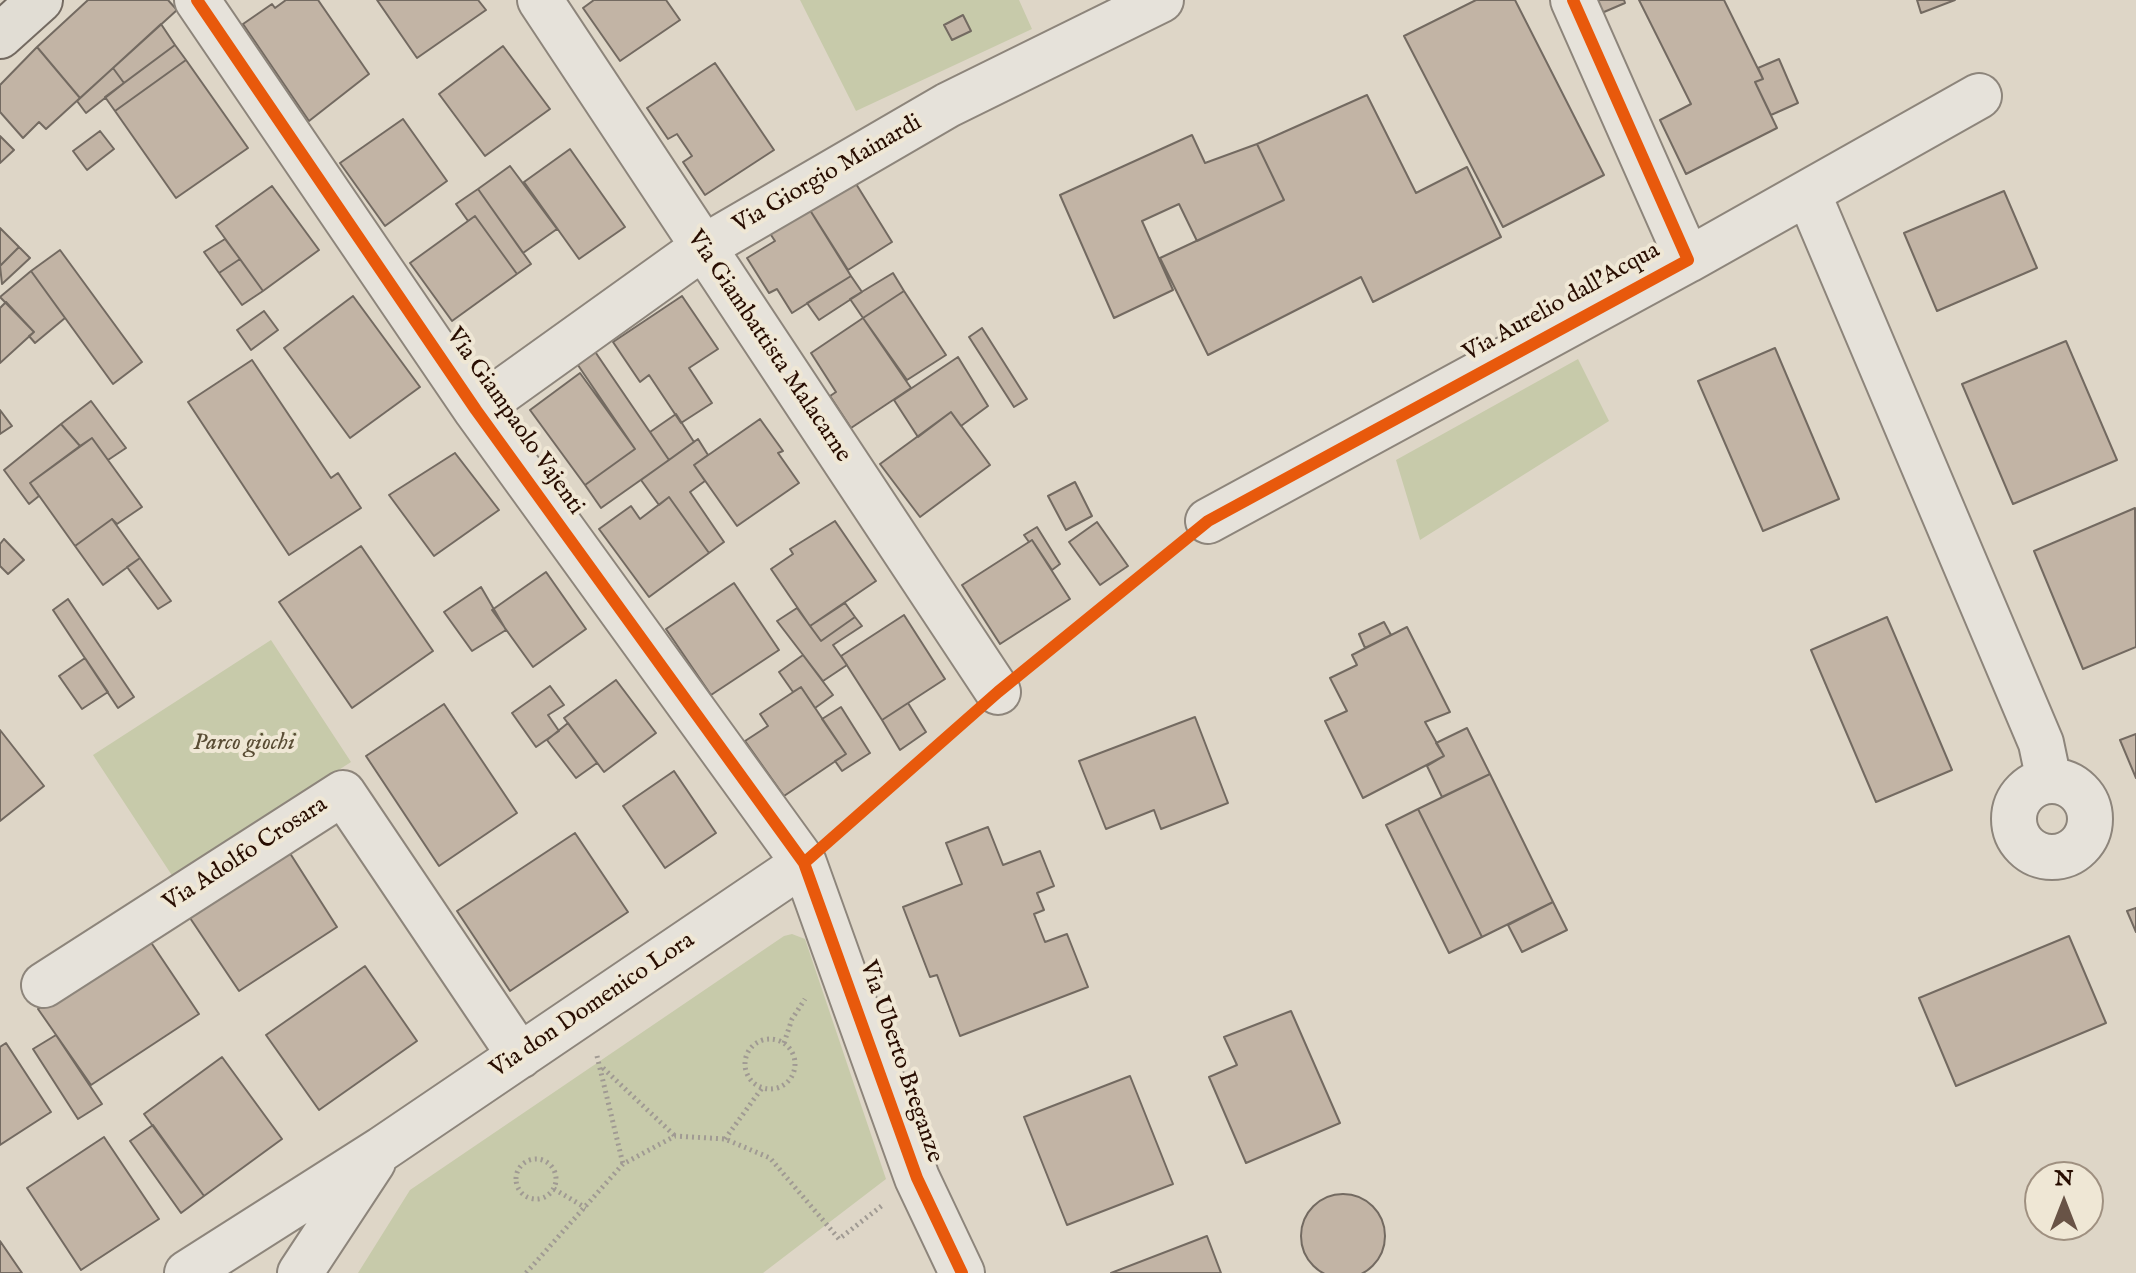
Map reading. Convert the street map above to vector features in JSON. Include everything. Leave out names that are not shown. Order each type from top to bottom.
[{"type":"main road","points":[[0,36],[40,0]]},
{"type":"street","name":"Via Giampaolo Vajenti","points":[[197,0],[476,410],[804,863]]},
{"type":"street","name":"Via Giambattista Malacarne","points":[[540,0],[998,692]]},
{"type":"street","name":"Via Giorgio Mainardi","points":[[476,410],[702,248],[948,105],[1161,0]]},
{"type":"street","name":"Via Aurelio dall'Acqua","points":[[1573,0],[1688,260]]},
{"type":"street","name":"Via Aurelio dall'Acqua","points":[[1208,521],[1688,260],[1979,96]]},
{"type":"street","points":[[1808,193],[2041,743],[2049,781]]},
{"type":"street","name":"Via Adolfo Crosara","points":[[44,985],[343,793],[520,1056]]},
{"type":"street","name":"Via don Domenico Lora","points":[[187,1273],[382,1149],[804,863]]},
{"type":"street","name":"Via Uberto Breganze","points":[[804,863],[917,1178],[962,1273]]},
{"type":"street","name":"Via don Domenico Lora","points":[[300,1273],[382,1149]]},
{"type":"path","points":[[600,1003],[617,1029],[594,1047],[623,1164]]},
{"type":"path","points":[[773,1039],[784,1044],[793,1055],[795,1069],[788,1081],[776,1089],[762,1088],[752,1082],[745,1071],[745,1059],[761,1041],[773,1039]]},
{"type":"path","points":[[601,1066],[675,1136]]},
{"type":"path","points":[[725,1139],[762,1088]]},
{"type":"path","points":[[526,1273],[623,1164],[675,1136],[725,1139],[770,1158],[839,1239],[917,1178]]},
{"type":"path","points":[[539,1158],[548,1162],[555,1170],[554,1189],[537,1199],[519,1192],[515,1183],[521,1164],[539,1158]]},
{"type":"path","points":[[554,1189],[586,1208]]},
{"type":"green space","points":[[800,0],[1019,0],[1032,29],[856,111]]},
{"type":"green space","points":[[1578,359],[1609,421],[1420,540],[1396,460]]},
{"type":"green space","name":"Parco giochi","points":[[271,640],[351,762],[173,877],[93,755]]},
{"type":"green space","points":[[792,934],[805,939],[886,1179],[763,1273],[358,1273],[410,1190],[784,936]]},
{"type":"building","points":[[88,0],[168,0],[177,10],[80,98],[37,47]]},
{"type":"building","points":[[286,0],[318,0],[369,74],[309,121],[243,24],[272,4],[275,8]]},
{"type":"building","points":[[377,0],[478,0],[486,10],[417,58]]},
{"type":"building","points":[[594,0],[666,0],[680,20],[620,61],[583,8]]},
{"type":"building","points":[[1476,0],[1515,0],[1604,175],[1503,227],[1404,36]]},
{"type":"building","points":[[1590,0],[1624,0],[1625,3],[1597,15]]},
{"type":"building","points":[[1639,0],[1724,0],[1763,79],[1755,82],[1777,128],[1686,174],[1660,120],[1691,104]]},
{"type":"building","points":[[1917,0],[1955,0],[1921,13]]},
{"type":"building","points":[[963,15],[971,31],[952,40],[944,25]]},
{"type":"building","points":[[161,24],[175,45],[124,83],[113,68]]},
{"type":"building","points":[[175,45],[186,60],[115,111],[105,97]]},
{"type":"building","points":[[503,46],[550,109],[485,156],[439,94]]},
{"type":"building","points":[[37,47],[80,98],[46,129],[39,122],[23,138],[0,112],[0,85]]},
{"type":"building","points":[[1779,59],[1798,103],[1771,115],[1755,82],[1763,79],[1758,68]]},
{"type":"building","points":[[186,60],[248,148],[176,198],[115,111]]},
{"type":"building","points":[[715,63],[774,150],[705,195],[683,162],[692,156],[677,134],[668,139],[647,108]]},
{"type":"building","points":[[113,68],[124,83],[86,113],[77,101]]},
{"type":"building","points":[[1367,95],[1416,193],[1467,167],[1501,237],[1373,302],[1361,277],[1208,355],[1160,258],[1284,200],[1257,144]]},
{"type":"building","points":[[403,119],[447,181],[385,226],[340,163]]},
{"type":"building","points":[[100,131],[114,149],[87,170],[73,151]]},
{"type":"building","points":[[1192,135],[1205,163],[1257,144],[1284,200],[1197,241],[1179,204],[1142,221],[1173,290],[1114,318],[1060,195]]},
{"type":"building","points":[[0,136],[14,150],[0,163]]},
{"type":"building","points":[[570,149],[625,227],[579,259],[524,182]]},
{"type":"building","points":[[510,166],[557,229],[523,253],[478,189]]},
{"type":"building","points":[[853,179],[892,242],[848,270],[808,207]]},
{"type":"building","points":[[272,186],[319,250],[263,291],[216,226]]},
{"type":"building","points":[[478,189],[531,264],[517,274],[475,216],[468,221],[456,204]]},
{"type":"building","points":[[2004,191],[2037,268],[1937,311],[1904,233]]},
{"type":"building","points":[[808,207],[851,276],[792,313],[777,289],[769,293],[747,258],[775,241],[769,232]]},
{"type":"building","points":[[475,216],[517,274],[452,321],[410,263]]},
{"type":"building","points":[[0,228],[19,247],[0,266]]},
{"type":"building","points":[[225,239],[240,259],[219,273],[204,252]]},
{"type":"building","points":[[19,247],[30,258],[2,284],[0,266]]},
{"type":"building","points":[[60,250],[142,362],[113,384],[31,271]]},
{"type":"building","points":[[240,259],[263,291],[242,305],[219,273]]},
{"type":"building","points":[[31,271],[65,318],[35,343],[29,336],[34,332],[0,297]]},
{"type":"building","points":[[893,273],[904,291],[863,318],[850,299]]},
{"type":"building","points":[[851,276],[862,292],[819,320],[807,303]]},
{"type":"building","points":[[904,291],[946,355],[907,380],[863,318]]},
{"type":"building","points":[[353,296],[420,387],[350,438],[284,348]]},
{"type":"building","points":[[682,296],[718,349],[689,368],[712,403],[681,423],[649,375],[640,382],[613,342]]},
{"type":"building","points":[[6,302],[34,332],[0,363],[0,308]]},
{"type":"building","points":[[264,311],[278,330],[251,350],[237,330]]},
{"type":"building","points":[[863,318],[911,388],[851,428],[830,396],[836,392],[811,353]]},
{"type":"building","points":[[982,328],[1027,399],[1014,407],[969,337]]},
{"type":"building","points":[[585,337],[669,460],[601,508],[585,485],[635,449],[567,349]]},
{"type":"building","points":[[2066,341],[2117,460],[2013,504],[1962,384]]},
{"type":"building","points":[[1775,348],[1839,499],[1763,531],[1698,381]]},
{"type":"building","points":[[958,357],[988,406],[961,426],[951,412],[918,437],[894,400]]},
{"type":"building","points":[[252,360],[331,478],[338,473],[361,508],[289,555],[188,402]]},
{"type":"building","points":[[580,373],[635,449],[585,485],[530,410]]},
{"type":"building","points":[[91,401],[126,448],[108,460],[92,438],[80,446],[61,424]]},
{"type":"building","points":[[0,410],[12,426],[0,434]]},
{"type":"building","points":[[951,412],[990,465],[920,517],[880,464]]},
{"type":"building","points":[[676,414],[694,442],[669,460],[650,432]]},
{"type":"building","points":[[760,419],[783,451],[778,453],[799,483],[737,526],[694,465]]},
{"type":"building","points":[[61,424],[80,446],[30,483],[39,496],[29,504],[4,470]]},
{"type":"building","points":[[92,438],[142,507],[117,524],[112,519],[75,546],[30,483]]},
{"type":"building","points":[[698,439],[708,455],[694,465],[705,481],[690,492],[724,542],[709,553],[669,497],[659,505],[641,480]]},
{"type":"building","points":[[455,453],[499,510],[434,556],[389,495]]},
{"type":"building","points":[[1075,482],[1092,516],[1066,530],[1048,496]]},
{"type":"building","points":[[669,497],[709,553],[649,597],[599,529],[631,506],[640,519]]},
{"type":"building","points":[[2135,508],[2136,647],[2083,669],[2034,551]]},
{"type":"building","points":[[112,519],[140,558],[103,585],[75,546]]},
{"type":"building","points":[[835,521],[876,581],[810,626],[771,569],[793,554],[790,549]]},
{"type":"building","points":[[1097,522],[1128,566],[1100,585],[1069,542]]},
{"type":"building","points":[[1037,527],[1060,564],[1052,570],[1032,540],[1029,542],[1024,535]]},
{"type":"building","points":[[4,539],[24,560],[8,574],[0,566],[0,544]]},
{"type":"building","points":[[1032,540],[1070,599],[1000,644],[962,585]]},
{"type":"building","points":[[361,546],[433,651],[352,708],[279,602]]},
{"type":"building","points":[[140,558],[171,601],[158,609],[127,567]]},
{"type":"building","points":[[546,572],[586,629],[533,667],[492,610]]},
{"type":"building","points":[[734,583],[779,650],[711,695],[666,629]]},
{"type":"building","points":[[481,587],[506,630],[472,651],[444,612]]},
{"type":"building","points":[[68,599],[134,697],[118,708],[53,610]]},
{"type":"building","points":[[845,603],[855,617],[821,641],[810,626]]},
{"type":"building","points":[[797,608],[821,641],[855,617],[862,626],[833,645],[847,665],[823,681],[777,621]]},
{"type":"building","points":[[904,615],[945,679],[882,720],[841,656]]},
{"type":"building","points":[[1887,617],[1952,770],[1876,802],[1811,650]]},
{"type":"building","points":[[1384,622],[1391,635],[1365,648],[1359,634]]},
{"type":"building","points":[[1407,627],[1450,712],[1425,722],[1444,756],[1363,798],[1325,721],[1347,711],[1330,678],[1357,665],[1352,655]]},
{"type":"building","points":[[803,655],[833,695],[815,708],[801,687],[793,692],[779,672]]},
{"type":"building","points":[[85,658],[108,692],[82,709],[59,676]]},
{"type":"building","points":[[616,680],[656,733],[604,772],[564,718]]},
{"type":"building","points":[[550,686],[564,705],[548,715],[559,731],[536,747],[512,713]]},
{"type":"building","points":[[801,687],[846,754],[784,796],[745,741],[768,726],[760,714]]},
{"type":"building","points":[[908,703],[926,732],[900,750],[882,720]]},
{"type":"building","points":[[444,704],[517,813],[439,866],[366,756]]},
{"type":"building","points":[[841,707],[870,753],[842,771],[835,761],[846,754],[822,719]]},
{"type":"building","points":[[1195,717],[1228,803],[1161,829],[1154,810],[1106,829],[1079,761]]},
{"type":"building","points":[[568,723],[597,763],[576,778],[547,740]]},
{"type":"building","points":[[1467,728],[1490,774],[1442,797],[1427,766],[1444,756],[1436,743]]},
{"type":"building","points":[[0,730],[44,786],[0,821]]},
{"type":"building","points":[[2136,734],[2136,778],[2120,740]]},
{"type":"building","points":[[674,771],[716,833],[665,868],[623,806]]},
{"type":"building","points":[[1490,774],[1553,902],[1482,937],[1418,809]]},
{"type":"building","points":[[1418,809],[1482,937],[1449,953],[1386,825]]},
{"type":"building","points":[[988,827],[1003,865],[1040,851],[1054,886],[1037,893],[1044,910],[1034,914],[1045,942],[1067,934],[1088,987],[960,1036],[937,975],[930,977],[903,907],[962,884],[946,843]]},
{"type":"building","points":[[575,833],[628,912],[510,991],[457,911]]},
{"type":"building","points":[[286,847],[337,927],[239,991],[186,912]]},
{"type":"building","points":[[1553,902],[1567,930],[1522,952],[1508,925]]},
{"type":"building","points":[[2136,908],[2136,932],[2127,911]]},
{"type":"building","points":[[146,935],[199,1014],[91,1085],[38,1009]]},
{"type":"building","points":[[2069,936],[2106,1023],[1956,1086],[1919,998]]},
{"type":"building","points":[[365,966],[417,1041],[319,1110],[266,1035]]},
{"type":"building","points":[[1291,1011],[1340,1123],[1246,1163],[1209,1077],[1237,1065],[1224,1037]]},
{"type":"building","points":[[56,1035],[102,1104],[78,1119],[33,1049]]},
{"type":"building","points":[[6,1043],[51,1112],[0,1145],[0,1047]]},
{"type":"building","points":[[222,1057],[282,1139],[204,1196],[144,1114]]},
{"type":"building","points":[[1130,1076],[1173,1184],[1067,1225],[1024,1117]]},
{"type":"building","points":[[153,1125],[204,1196],[181,1213],[130,1141]]},
{"type":"building","points":[[104,1137],[159,1219],[81,1270],[27,1188]]},
{"type":"building","points":[[1343,1194],[1366,1201],[1378,1213],[1385,1236],[1378,1259],[1366,1271],[1343,1278],[1320,1271],[1308,1259],[1301,1236],[1308,1213],[1320,1201]]},
{"type":"building","points":[[1207,1236],[1221,1273],[1111,1273]]},
{"type":"building","points":[[0,1241],[22,1273],[0,1273]]},
{"type":"cycle path","points":[[197,0],[476,410],[804,863],[917,1178],[962,1273]]},
{"type":"cycle path","points":[[804,863],[998,692],[1208,521],[1688,260],[1573,0]]}]
